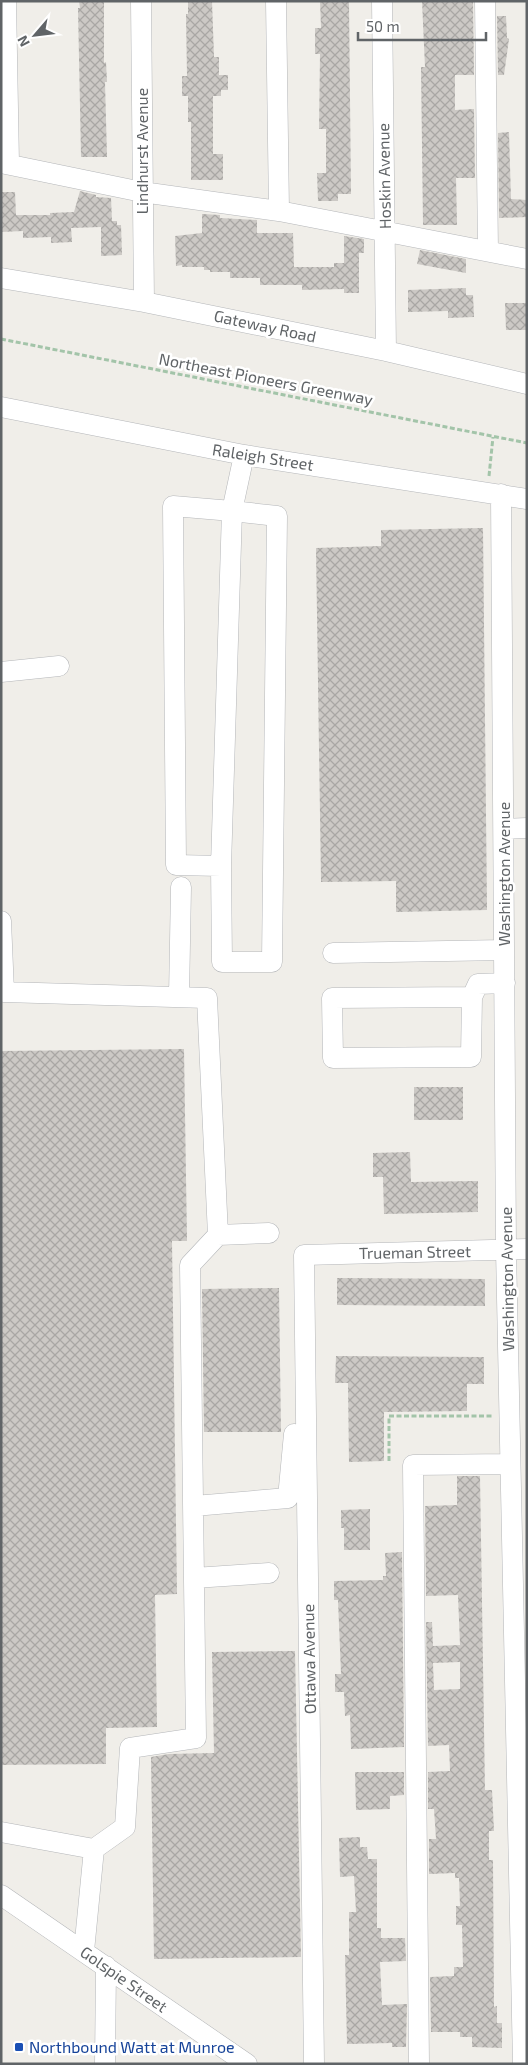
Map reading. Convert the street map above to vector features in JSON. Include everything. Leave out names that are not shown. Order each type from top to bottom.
[{"type":"street","points":[[6,1],[5,164],[142,192],[279,211],[385,230],[527,259]]},
{"type":"street","name":"Lindhurst Avenue","points":[[141,1],[144,302]]},
{"type":"street","points":[[276,1],[279,211]]},
{"type":"street","name":"Hoskin Avenue","points":[[382,1],[386,351]]},
{"type":"street","points":[[485,1],[488,251]]},
{"type":"street","name":"Gateway Road","points":[[1,278],[144,302],[386,351],[527,384]]},
{"type":"street","name":"Raleigh Street","points":[[1,406],[244,455],[527,499]]},
{"type":"street","points":[[221,866],[176,865],[173,506],[232,511],[277,516],[272,962],[222,962],[221,866],[232,511],[244,455]]},
{"type":"street","name":"Washington Avenue","points":[[494,493],[504,829],[506,1250],[523,2064]]},
{"type":"street","points":[[1,672],[59,666]]},
{"type":"street","points":[[504,829],[527,828]]},
{"type":"street","points":[[179,997],[180,887]]},
{"type":"street","points":[[1,921],[4,992],[207,998],[218,1235]]},
{"type":"street","points":[[333,953],[504,950]]},
{"type":"street","points":[[472,997],[332,998],[333,1058],[471,1057],[472,997],[478,984],[505,983]]},
{"type":"street","points":[[1,1832],[94,1849],[125,1827],[130,1748],[196,1738],[190,1265],[218,1235],[269,1233]]},
{"type":"street","name":"Trueman Street","points":[[304,1255],[527,1249]]},
{"type":"street","name":"Ottawa Avenue","points":[[304,1255],[314,2064]]},
{"type":"street","points":[[194,1506],[288,1498],[294,1434]]},
{"type":"street","points":[[419,2064],[413,1465],[510,1464]]},
{"type":"street","points":[[194,1578],[270,1573]]},
{"type":"street","points":[[84,1950],[94,1849]]},
{"type":"street","name":"Golspie Street","points":[[1,1895],[84,1950],[247,2064]]},
{"type":"street","points":[[105,2064],[106,1966]]},
{"type":"path","name":"Northeast Pioneers Greenway","points":[[1,339],[527,444]]},
{"type":"path","points":[[493,437],[494,493]]},
{"type":"path","points":[[389,1461],[389,1416],[509,1416]]},
{"type":"building","points":[[79,1],[104,1],[107,157],[81,157]]},
{"type":"building","points":[[188,1],[212,1],[214,57],[219,57],[219,75],[228,75],[228,90],[221,90],[221,96],[213,96],[213,154],[223,154],[223,180],[191,180],[191,122],[188,122],[188,96],[182,96],[182,76],[187,76],[186,14],[188,14]]},
{"type":"building","points":[[320,1],[349,1],[351,194],[338,194],[338,201],[318,201],[317,173],[326,173],[326,129],[319,129],[320,54],[315,54],[315,28],[321,28]]},
{"type":"building","points":[[422,1],[473,1],[474,75],[455,75],[455,110],[474,109],[475,178],[456,178],[457,225],[423,225],[421,67],[425,67]]},
{"type":"building","points":[[497,16],[506,16],[507,38],[509,39],[504,75],[498,75]]},
{"type":"building","points":[[509,132],[511,199],[527,200],[527,217],[499,218],[498,133]]},
{"type":"building","points":[[80,191],[96,195],[96,197],[111,198],[112,221],[117,221],[117,225],[121,225],[122,255],[101,256],[101,227],[71,228],[72,242],[51,243],[51,237],[23,238],[23,231],[1,232],[1,192],[15,192],[16,215],[50,215],[50,213],[74,212]]},
{"type":"building","points":[[202,214],[220,215],[220,218],[257,220],[257,233],[293,233],[294,267],[334,267],[334,263],[344,263],[344,236],[364,239],[364,253],[359,253],[359,293],[344,293],[344,289],[302,290],[302,285],[260,285],[260,278],[230,278],[230,272],[210,272],[210,270],[204,270],[204,267],[176,266],[175,236],[202,233]]},
{"type":"building","points":[[420,250],[466,259],[466,273],[417,264]]},
{"type":"building","points":[[466,288],[466,295],[473,295],[474,317],[448,318],[448,311],[408,312],[408,290]]},
{"type":"building","points":[[505,303],[526,303],[527,330],[506,330]]},
{"type":"building","points":[[483,528],[487,910],[396,912],[396,881],[321,882],[316,548],[381,546],[381,530]]},
{"type":"building","points":[[184,1049],[187,1241],[172,1241],[177,1594],[155,1595],[157,1727],[106,1728],[106,1764],[1,1765],[1,1051]]},
{"type":"building","points":[[414,1087],[463,1087],[463,1120],[414,1120]]},
{"type":"building","points":[[410,1152],[411,1182],[478,1181],[478,1212],[384,1214],[383,1177],[373,1177],[373,1153]]},
{"type":"building","points":[[337,1278],[485,1279],[485,1306],[337,1305]]},
{"type":"building","points":[[279,1288],[281,1432],[204,1432],[202,1289]]},
{"type":"building","points":[[336,1356],[484,1357],[484,1384],[467,1384],[467,1411],[384,1412],[384,1461],[349,1462],[348,1383],[335,1383]]},
{"type":"building","points":[[457,1476],[480,1476],[485,1790],[492,1790],[494,1831],[489,1831],[489,1860],[493,1860],[494,2007],[497,2006],[497,2023],[502,2023],[502,2048],[472,2047],[472,2037],[460,2037],[460,2032],[431,2032],[430,1977],[454,1976],[454,1967],[463,1967],[462,1925],[456,1925],[456,1906],[460,1906],[459,1878],[455,1878],[455,1873],[429,1874],[429,1839],[436,1839],[434,1809],[428,1809],[428,1772],[450,1771],[449,1745],[428,1746],[426,1622],[432,1622],[433,1646],[460,1645],[458,1595],[426,1596],[425,1506],[457,1505]],"holes":[[[460,1662],[460,1689],[434,1690],[433,1663]]]},
{"type":"building","points":[[370,1509],[370,1550],[344,1550],[344,1528],[341,1528],[341,1510]]},
{"type":"building","points":[[402,1552],[404,1747],[351,1749],[350,1715],[345,1716],[344,1692],[335,1692],[335,1674],[341,1674],[338,1600],[334,1600],[334,1581],[383,1580],[383,1576],[386,1576],[385,1553]]},
{"type":"building","points":[[295,1651],[301,1957],[154,1959],[151,1757],[169,1754],[214,1753],[212,1652]]},
{"type":"building","points":[[355,1772],[404,1772],[404,1795],[390,1796],[390,1809],[356,1810]]},
{"type":"building","points":[[360,1837],[360,1847],[367,1847],[368,1859],[377,1859],[377,1928],[381,1928],[381,1938],[405,1938],[406,1961],[380,1962],[382,2005],[407,2004],[406,2047],[392,2047],[392,2043],[347,2044],[345,1955],[349,1955],[349,1912],[356,1912],[354,1876],[340,1877],[339,1838]]},
{"type":"place","name":"Northbound Watt at Munroe","points":[[19,2047]]}]
